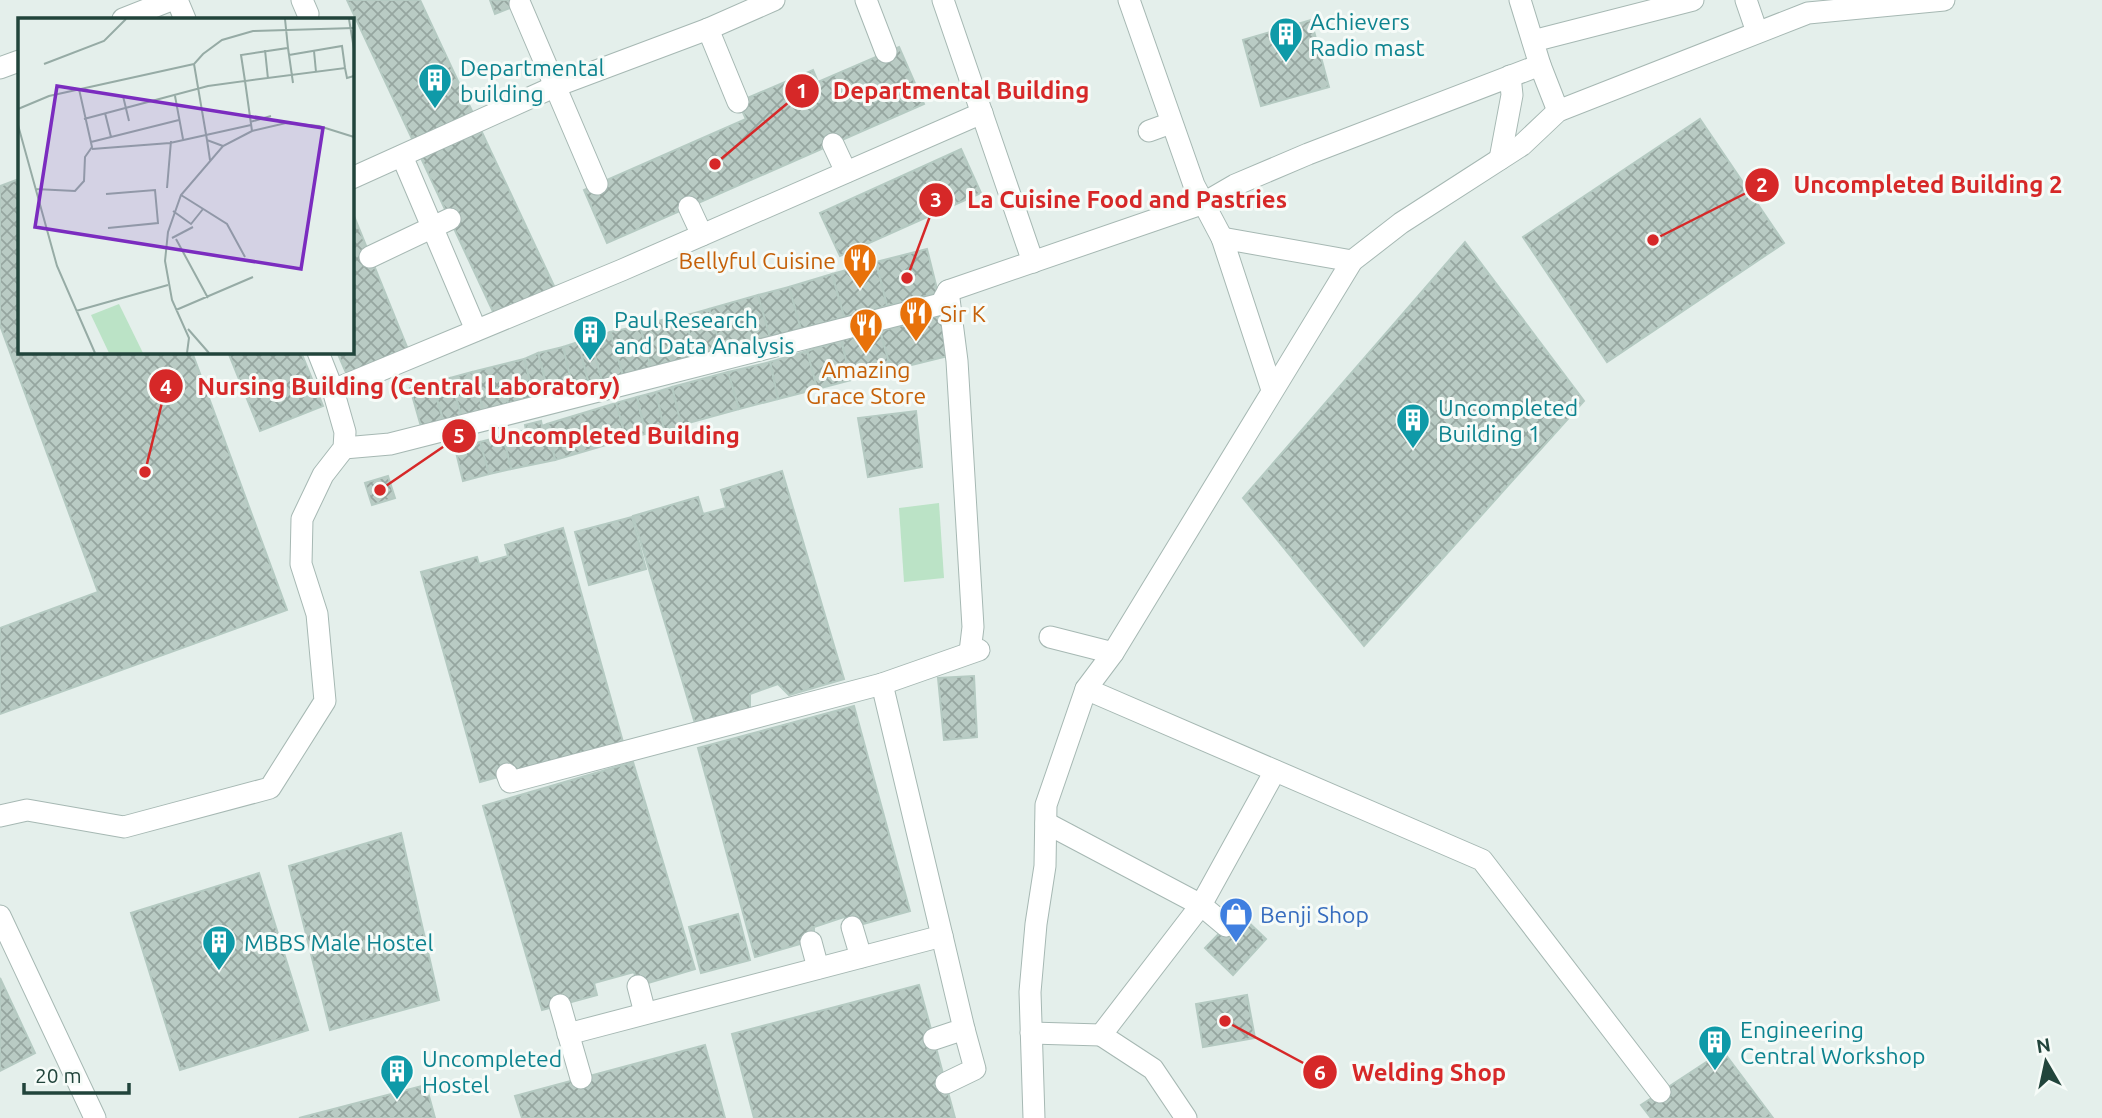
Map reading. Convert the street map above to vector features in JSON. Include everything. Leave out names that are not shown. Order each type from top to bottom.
[{"type":"street","points":[[126,18],[171,0]]},
{"type":"street","points":[[177,0],[185,18]]},
{"type":"street","points":[[354,176],[372,162],[402,156],[556,86],[708,29],[774,0]]},
{"type":"street","points":[[866,0],[886,52]]},
{"type":"street","points":[[943,0],[1033,262]]},
{"type":"street","points":[[1129,0],[1194,185],[1223,238],[1272,390]]},
{"type":"street","points":[[1520,0],[1540,65],[1558,111]]},
{"type":"street","points":[[1532,41],[1693,0]]},
{"type":"street","points":[[1746,0],[1757,32]]},
{"type":"street","points":[[1034,1118],[1030,992],[1045,866],[1046,805],[1086,689],[1113,653],[1352,261],[1401,223],[1522,145],[1558,111],[1808,13],[1944,0]]},
{"type":"street","points":[[520,4],[597,184]]},
{"type":"street","points":[[708,29],[738,102]]},
{"type":"street","points":[[0,68],[18,61]]},
{"type":"street","points":[[344,448],[390,444],[940,304],[948,291],[1203,203],[1235,185],[1308,154],[1540,65]]},
{"type":"street","points":[[1500,159],[1512,95],[1510,76]]},
{"type":"street","points":[[333,390],[702,235],[982,113]]},
{"type":"street","points":[[1149,131],[1171,123]]},
{"type":"street","points":[[832,144],[846,172]]},
{"type":"street","points":[[402,156],[441,223],[476,330]]},
{"type":"street","points":[[690,207],[702,235]]},
{"type":"street","points":[[370,257],[441,223]]},
{"type":"street","points":[[1223,238],[1352,261]]},
{"type":"street","points":[[507,774],[510,782],[595,755],[727,722],[820,693],[882,684],[974,651],[957,361],[948,291]]},
{"type":"street","points":[[0,816],[27,810],[124,827],[270,788],[324,701],[317,614],[301,564],[302,519],[323,475],[344,448],[345,432],[319,354]]},
{"type":"street","points":[[1050,637],[1113,653]]},
{"type":"street","points":[[882,684],[975,1069],[946,1083]]},
{"type":"street","points":[[1086,689],[1482,860],[1660,1092]]},
{"type":"street","points":[[1101,1035],[1201,905],[1275,771]]},
{"type":"street","points":[[1046,823],[1201,905],[1226,926]]},
{"type":"street","points":[[0,916],[95,1118]]},
{"type":"street","points":[[852,927],[861,957]]},
{"type":"street","points":[[568,1034],[942,936]]},
{"type":"street","points":[[811,942],[818,968]]},
{"type":"street","points":[[638,986],[645,1013]]},
{"type":"street","points":[[560,1005],[581,1078]]},
{"type":"street","points":[[934,1040],[964,1029]]},
{"type":"street","points":[[1031,1033],[1101,1035],[1153,1069],[1186,1118]]},
{"type":"green space","points":[[939,503],[944,578],[904,582],[899,508]]},
{"type":"building","name":"Departmental building","points":[[347,0],[420,0],[555,288],[495,316]]},
{"type":"building","points":[[490,0],[530,0],[495,14]]},
{"type":"building","name":"Achievers Radio mast","points":[[1311,20],[1329,87],[1261,106],[1243,40]]},
{"type":"building","name":"Departmental building","points":[[899,47],[924,104],[607,243],[584,190],[746,119],[738,102],[813,70],[818,82]]},
{"type":"building","points":[[1700,119],[1784,243],[1607,362],[1523,237]]},
{"type":"building","points":[[961,149],[981,193],[840,256],[820,213]]},
{"type":"building","points":[[18,179],[18,354],[193,354],[287,610],[0,714],[0,628],[98,592],[0,325],[0,186]]},
{"type":"building","points":[[354,216],[409,352],[347,375],[338,354],[354,354]]},
{"type":"building","name":"Uncompleted Building 1","points":[[1465,242],[1584,401],[1364,646],[1243,498]]},
{"type":"building","points":[[927,249],[938,293],[887,306],[876,262]]},
{"type":"building","name":"Bellyful Cuisine","points":[[876,262],[887,306],[844,317],[832,274]]},
{"type":"building","points":[[832,274],[844,317],[801,330],[789,287]]},
{"type":"building","points":[[789,287],[801,330],[770,338],[758,295]]},
{"type":"building","points":[[758,295],[770,338],[722,352],[709,309]]},
{"type":"building","points":[[709,309],[722,352],[697,359],[684,316]]},
{"type":"building","name":"Sir K","points":[[942,315],[952,355],[891,370],[880,331]]},
{"type":"building","points":[[684,316],[697,359],[674,362],[662,320]]},
{"type":"building","points":[[662,320],[674,362],[651,369],[640,326]]},
{"type":"building","points":[[640,326],[651,369],[623,376],[610,332]]},
{"type":"building","name":"Amazing Grace Store","points":[[880,331],[891,370],[851,380],[841,340]]},
{"type":"building","points":[[610,332],[623,376],[602,381],[590,339]]},
{"type":"building","name":"Paul Research and Data Analysis","points":[[590,339],[602,381],[589,385],[578,342]]},
{"type":"building","points":[[841,340],[851,380],[817,389],[807,351]]},
{"type":"building","points":[[578,342],[589,385],[573,389],[563,347]]},
{"type":"building","points":[[563,347],[573,389],[549,396],[538,353]]},
{"type":"building","points":[[807,351],[817,389],[778,399],[770,362]]},
{"type":"building","points":[[538,353],[549,396],[535,400],[524,359]]},
{"type":"building","points":[[229,354],[302,354],[323,406],[260,431]]},
{"type":"building","points":[[524,359],[535,400],[531,400],[527,386],[505,392],[509,406],[484,413],[472,372]]},
{"type":"building","points":[[770,362],[778,399],[739,409],[728,372]]},
{"type":"building","points":[[472,372],[484,413],[462,418],[450,378]]},
{"type":"building","points":[[728,372],[739,409],[681,425],[672,387]]},
{"type":"building","points":[[450,378],[462,418],[444,423],[432,383]]},
{"type":"building","points":[[432,383],[444,423],[422,430],[410,388]]},
{"type":"building","points":[[527,386],[531,400],[509,406],[505,392]]},
{"type":"building","points":[[672,387],[681,425],[664,430],[656,392]]},
{"type":"building","points":[[656,392],[664,430],[646,434],[637,397]]},
{"type":"building","points":[[637,397],[645,434],[626,439],[616,403]]},
{"type":"building","points":[[616,403],[626,439],[555,460],[547,424]]},
{"type":"building","points":[[916,411],[922,467],[868,477],[858,418]]},
{"type":"building","points":[[541,421],[542,426],[547,424],[555,460],[511,469],[503,436],[526,430],[525,425]]},
{"type":"building","points":[[503,436],[511,469],[489,474],[480,442]]},
{"type":"building","points":[[480,442],[489,474],[463,481],[455,448]]},
{"type":"building","points":[[782,471],[844,679],[789,695],[778,684],[750,694],[750,714],[697,730],[633,516],[698,497],[703,514],[726,508],[721,490]]},
{"type":"building","points":[[388,476],[395,498],[372,505],[365,483]]},
{"type":"building","points":[[632,517],[646,569],[589,585],[575,532]]},
{"type":"building","points":[[563,528],[623,742],[480,782],[421,572],[477,557],[479,564],[508,556],[505,545]]},
{"type":"building","points":[[974,676],[977,737],[944,740],[938,678]]},
{"type":"building","points":[[854,706],[910,911],[852,927],[844,917],[814,927],[814,940],[755,957],[698,748]]},
{"type":"building","points":[[633,762],[695,969],[638,986],[634,972],[594,983],[597,995],[542,1010],[483,806]]},
{"type":"building","points":[[401,833],[439,1000],[330,1030],[289,866]]},
{"type":"building","name":"MBBS Male Hostel","points":[[259,873],[308,1030],[180,1070],[131,913]]},
{"type":"building","name":"Benji Shop","points":[[1239,913],[1266,939],[1233,975],[1205,948]]},
{"type":"building","points":[[738,914],[750,960],[701,973],[689,927]]},
{"type":"building","points":[[0,978],[35,1053],[0,1071]]},
{"type":"building","points":[[919,985],[955,1118],[754,1118],[732,1034]]},
{"type":"building","points":[[1247,995],[1255,1038],[1203,1047],[1196,1004]]},
{"type":"building","points":[[705,1045],[725,1118],[522,1118],[515,1096]]},
{"type":"building","name":"Engineering Central Workshop","points":[[1723,1051],[1773,1118],[1651,1118],[1641,1105]]},
{"type":"building","name":"Uncompleted Hostel","points":[[426,1085],[435,1118],[299,1118]]},
{"type":"place","name":"Achievers Radio mast","points":[[1286,64]]},
{"type":"place","name":"Departmental building","points":[[435,110]]},
{"type":"place","name":"Departmental Building","points":[[715,164]]},
{"type":"place","name":"Uncompleted Building 2","points":[[1653,240]]},
{"type":"place","name":"La Cuisine Food and Pastries","points":[[907,278]]},
{"type":"place","name":"Bellyful Cuisine","points":[[860,290]]},
{"type":"place","name":"Sir K","points":[[916,343]]},
{"type":"place","name":"Amazing Grace Store","points":[[866,355]]},
{"type":"place","name":"Paul Research and Data Analysis","points":[[590,362]]},
{"type":"place","name":"Uncompleted Building 1","points":[[1413,450]]},
{"type":"place","name":"Nursing Building (Central Laboratory)","points":[[145,472]]},
{"type":"place","name":"Uncompleted Building","points":[[380,490]]},
{"type":"place","name":"Benji Shop","points":[[1236,944]]},
{"type":"place","name":"MBBS Male Hostel","points":[[219,972]]},
{"type":"place","name":"Welding Shop","points":[[1225,1021]]},
{"type":"place","name":"Engineering Central Workshop","points":[[1715,1072]]},
{"type":"place","name":"Uncompleted Hostel","points":[[397,1101]]}]
